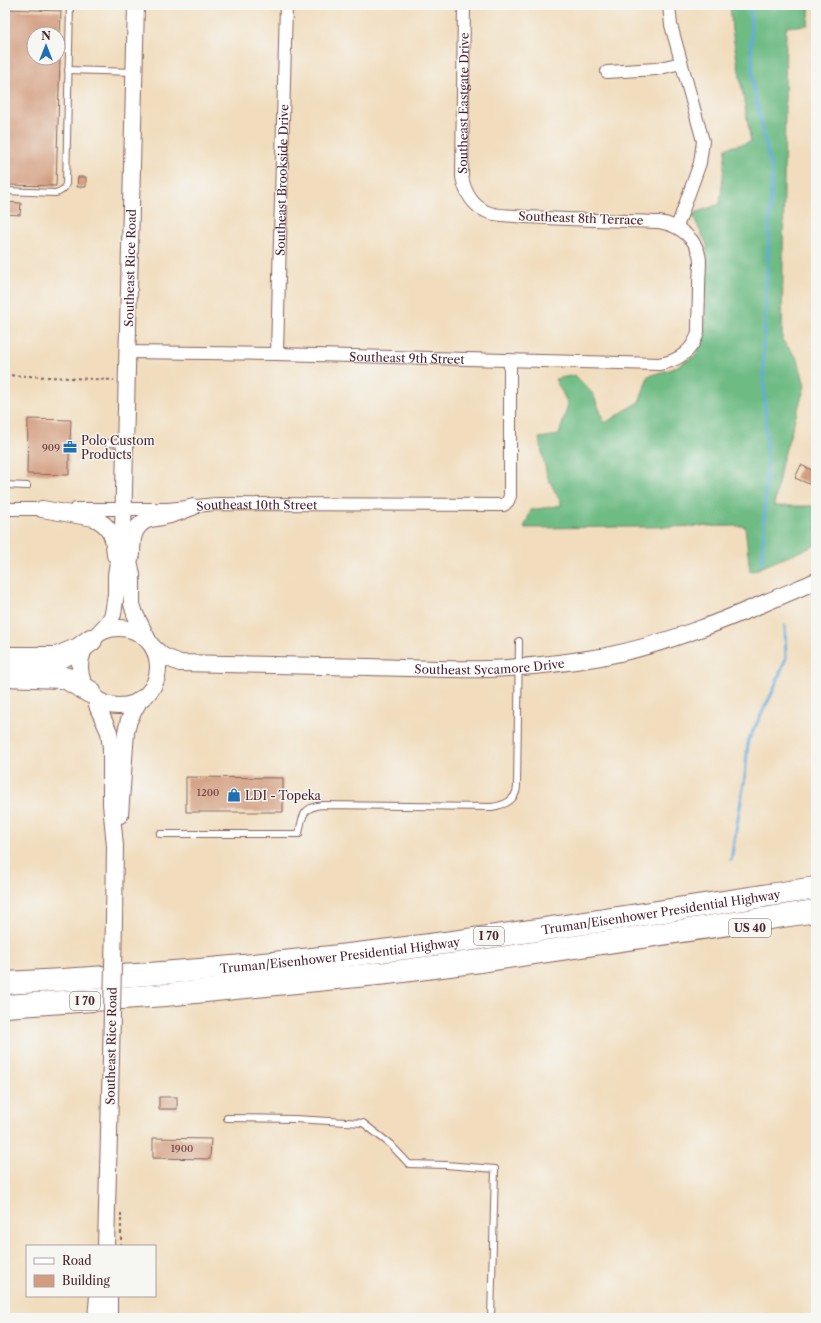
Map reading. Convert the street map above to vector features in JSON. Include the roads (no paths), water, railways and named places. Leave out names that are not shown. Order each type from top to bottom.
[{"type":"highway","points":[[5,658],[57,658],[79,649],[93,638]]},
{"type":"highway","points":[[5,675],[61,677],[68,679],[92,694]]},
{"type":"highway","name":"Truman/Eisenhower Presidential Highway","points":[[5,983],[160,974],[312,959],[438,944],[816,888]]},
{"type":"highway","name":"Truman/Eisenhower Presidential Highway","points":[[5,1006],[165,995],[387,973],[480,961],[816,910]]},
{"type":"highway","name":"US 40","points":[[683,930],[816,926]]},
{"type":"highway","points":[[5,968],[54,972],[160,974]]},
{"type":"highway","points":[[5,1021],[165,995]]},
{"type":"street","name":"Southeast Rice Road","points":[[93,638],[109,622],[113,614],[116,594],[116,575],[123,530],[136,5]]},
{"type":"street","name":"Southeast Brookside Drive","points":[[277,354],[286,5]]},
{"type":"street","name":"Southeast Eastgate Drive","points":[[464,5],[462,177],[464,188],[471,200]]},
{"type":"street","points":[[669,5],[671,25],[703,141],[700,163],[676,227]]},
{"type":"street","points":[[607,72],[656,69],[681,63]]},
{"type":"street","name":"Southeast 8th Terrace","points":[[471,200],[478,207],[491,213],[529,217],[659,222],[682,230],[691,239],[696,247],[700,260],[698,332],[695,343],[684,354]]},
{"type":"street","name":"Southeast 9th Street","points":[[127,352],[277,354],[659,364],[674,360],[684,354]]},
{"type":"street","name":"Southeast 10th Street","points":[[5,509],[168,509],[216,504],[504,505],[510,496],[510,360]]},
{"type":"street","points":[[132,575],[132,538],[141,523],[148,519],[177,513],[193,507]]},
{"type":"street","points":[[42,509],[94,518],[105,525],[109,530],[114,543],[116,575]]},
{"type":"street","name":"Southeast Rice Road","points":[[123,530],[132,575],[132,604],[135,614],[151,644]]},
{"type":"street","name":"Southeast Sycamore Drive","points":[[151,644],[164,656],[180,663],[460,669],[518,668],[602,656],[669,639],[720,622],[816,581]]},
{"type":"street","points":[[123,628],[136,632],[151,644],[157,656],[158,672],[152,688],[140,699],[127,704],[114,705],[107,703],[92,694],[83,680],[80,666],[85,648],[93,638],[109,629],[123,628]]},
{"type":"street","name":"Southeast Rice Road","points":[[92,694],[109,732],[111,748],[111,804],[115,846],[106,1245]]},
{"type":"street","name":"Southeast Rice Road","points":[[115,846],[122,805],[126,732],[129,720],[140,699]]},
{"type":"street","points":[[96,1318],[98,1297]]},
{"type":"street","points":[[109,1297],[109,1318]]},
{"type":"lane","points":[[5,192],[55,193],[62,191],[65,188],[70,5]]},
{"type":"lane","points":[[68,70],[134,72]]},
{"type":"lane","points":[[108,444],[125,444]]},
{"type":"lane","points":[[5,485],[27,486]]},
{"type":"lane","points":[[160,834],[299,834],[303,814],[314,806],[322,805],[492,807],[507,804],[517,794],[519,641]]},
{"type":"lane","points":[[227,1118],[295,1119],[363,1123],[390,1144],[409,1164],[495,1169],[491,1318]]},
{"type":"waterway","points":[[750,5],[753,85],[772,173],[763,352],[767,462],[762,563]]},
{"type":"waterway","points":[[731,860],[745,777],[748,741],[772,693],[786,658],[785,626]]},
{"type":"place","name":"Polo Custom Products","points":[[70,447]]},
{"type":"place","name":"LDI - Topeka","points":[[234,795]]}]
